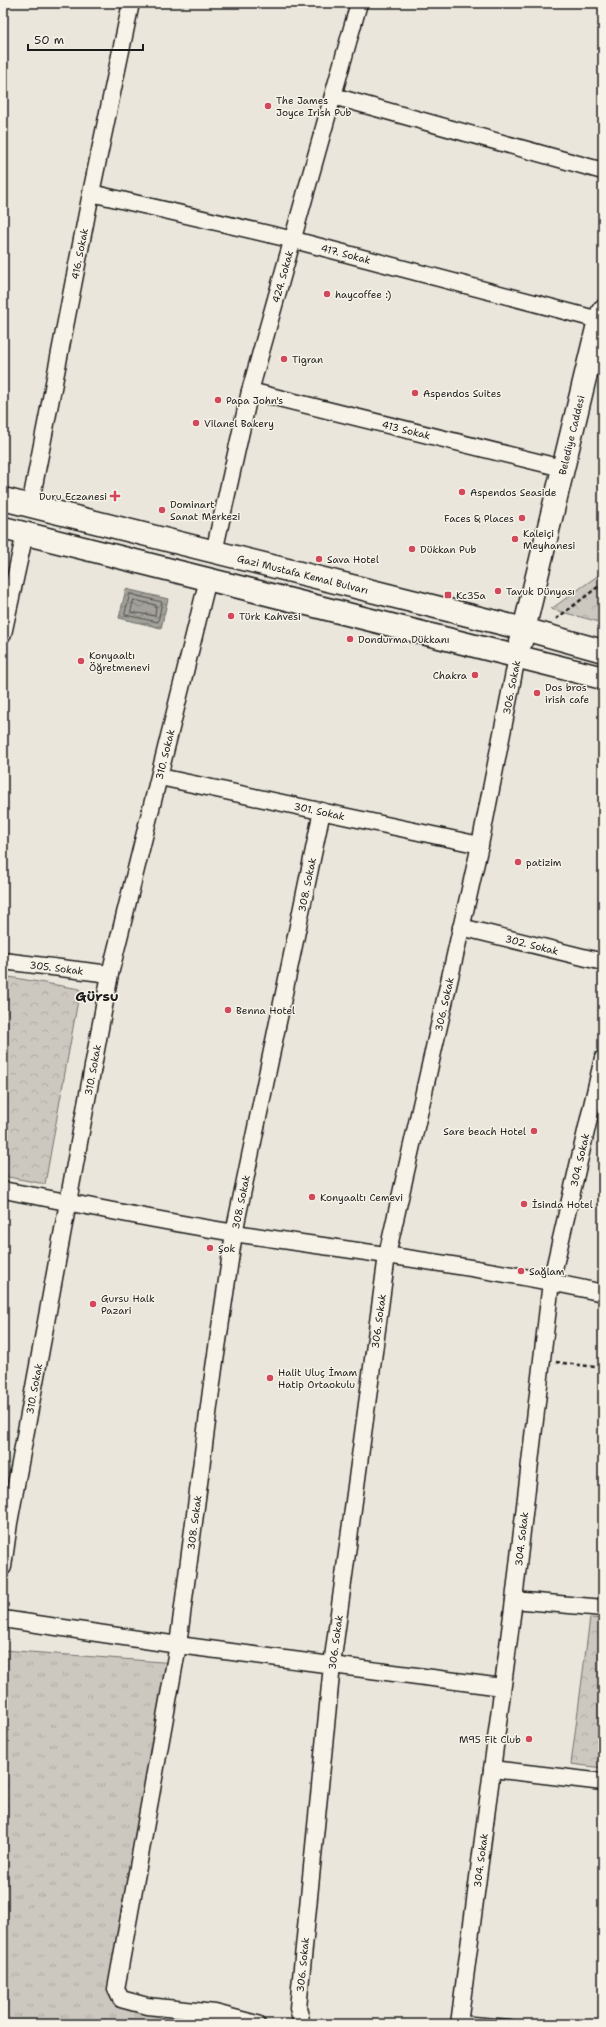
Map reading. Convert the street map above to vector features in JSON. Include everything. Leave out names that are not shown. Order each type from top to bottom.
[{"type":"main road","name":"Belediye Caddesi","points":[[524,629],[562,468],[601,316]]},
{"type":"main road","name":"Gazi Mustafa Kemal Bulvarı","points":[[3,499],[524,629],[603,651]]},
{"type":"main road","points":[[3,528],[603,678]]},
{"type":"main road","name":"306. Sokak","points":[[517,657],[524,629]]},
{"type":"street","name":"416. Sokak","points":[[30,506],[91,193],[131,3]]},
{"type":"street","name":"424. Sokak","points":[[214,552],[250,391],[294,240],[359,3]]},
{"type":"street","points":[[333,96],[603,171]]},
{"type":"street","name":"417. Sokak","points":[[91,193],[294,240],[601,316]]},
{"type":"street","name":"413 Sokak","points":[[250,391],[562,468]]},
{"type":"street","points":[[3,634],[25,533]]},
{"type":"street","name":"310. Sokak","points":[[4,1558],[67,1202],[110,974],[208,579]]},
{"type":"street","name":"306. Sokak","points":[[302,2024],[298,2008],[332,1665],[387,1255],[480,845],[517,657]]},
{"type":"street","name":"301. Sokak","points":[[160,777],[480,845]]},
{"type":"street","name":"308. Sokak","points":[[257,2024],[215,2013],[147,2006],[121,1999],[116,1989],[178,1645],[213,1376],[234,1233],[322,811]]},
{"type":"street","name":"302. Sokak","points":[[461,927],[603,962]]},
{"type":"street","name":"305. Sokak","points":[[3,961],[110,974]]},
{"type":"street","name":"304. Sokak","points":[[459,2022],[514,1600],[551,1282],[603,1058]]},
{"type":"street","points":[[3,1190],[234,1233],[387,1255],[551,1282],[603,1293]]},
{"type":"street","points":[[514,1600],[603,1608]]},
{"type":"street","points":[[3,1619],[178,1645],[502,1687]]},
{"type":"street","points":[[492,1769],[603,1782]]},
{"type":"lane","points":[[459,2022],[510,2024]]},
{"type":"path","points":[[556,619],[603,583]]},
{"type":"path","points":[[542,1360],[603,1368]]},
{"type":"green space","points":[[603,572],[603,623],[551,609]]},
{"type":"green space","points":[[3,976],[80,989],[45,1184],[3,1176]]},
{"type":"green space","points":[[590,1618],[603,1619],[603,1768],[571,1764]]},
{"type":"green space","points":[[3,1650],[175,1663],[121,1999],[242,2024],[3,2024]]},
{"type":"water","points":[[126,589],[168,599],[161,628],[119,618]]},
{"type":"place","name":"The James Joyce Irish Pub","points":[[268,106]]},
{"type":"place","name":"haycoffee :)","points":[[327,294]]},
{"type":"place","name":"Tigran","points":[[284,359]]},
{"type":"place","name":"Aspendos Suites","points":[[415,393]]},
{"type":"place","name":"Papa John's","points":[[218,400]]},
{"type":"place","name":"Vilanel Bakery","points":[[196,423]]},
{"type":"place","name":"Aspendos Seaside","points":[[462,492]]},
{"type":"place","name":"Duru Eczanesi","points":[[115,496]]},
{"type":"place","name":"Dominart Sanat Merkezi","points":[[162,510]]},
{"type":"place","name":"Faces & Places","points":[[522,518]]},
{"type":"place","name":"Kaleiçi Meyhanesi","points":[[515,539]]},
{"type":"place","name":"Dükkan Pub","points":[[412,549]]},
{"type":"place","name":"Sava Hotel","points":[[319,559]]},
{"type":"place","name":"Tavuk Dünyası","points":[[498,591]]},
{"type":"place","name":"Kc35a","points":[[448,595]]},
{"type":"place","name":"Türk Kahvesi","points":[[231,616]]},
{"type":"place","name":"Dondurma Dükkanı","points":[[350,639]]},
{"type":"place","name":"Konyaaltı Öğretmenevi","points":[[81,661]]},
{"type":"place","name":"Chakra","points":[[475,675]]},
{"type":"place","name":"Dos bros irish cafe","points":[[537,693]]},
{"type":"place","name":"patizim","points":[[518,862]]},
{"type":"place","name":"Benna Hotel","points":[[228,1010]]},
{"type":"place","name":"Sare beach Hotel","points":[[534,1131]]},
{"type":"place","name":"Konyaaltı Cemevi","points":[[312,1197]]},
{"type":"place","name":"İsinda Hotel","points":[[524,1204]]},
{"type":"place","name":"Şok","points":[[210,1248]]},
{"type":"place","name":"Sağlam","points":[[521,1271]]},
{"type":"place","name":"Gursu Halk Pazari","points":[[93,1304]]},
{"type":"place","name":"Halit Uluç İmam Hatip Ortaokulu","points":[[270,1378]]},
{"type":"place","name":"M95 Fit Club","points":[[529,1739]]},
{"type":"district","name":"Gürsu","points":[[97,996]]}]
